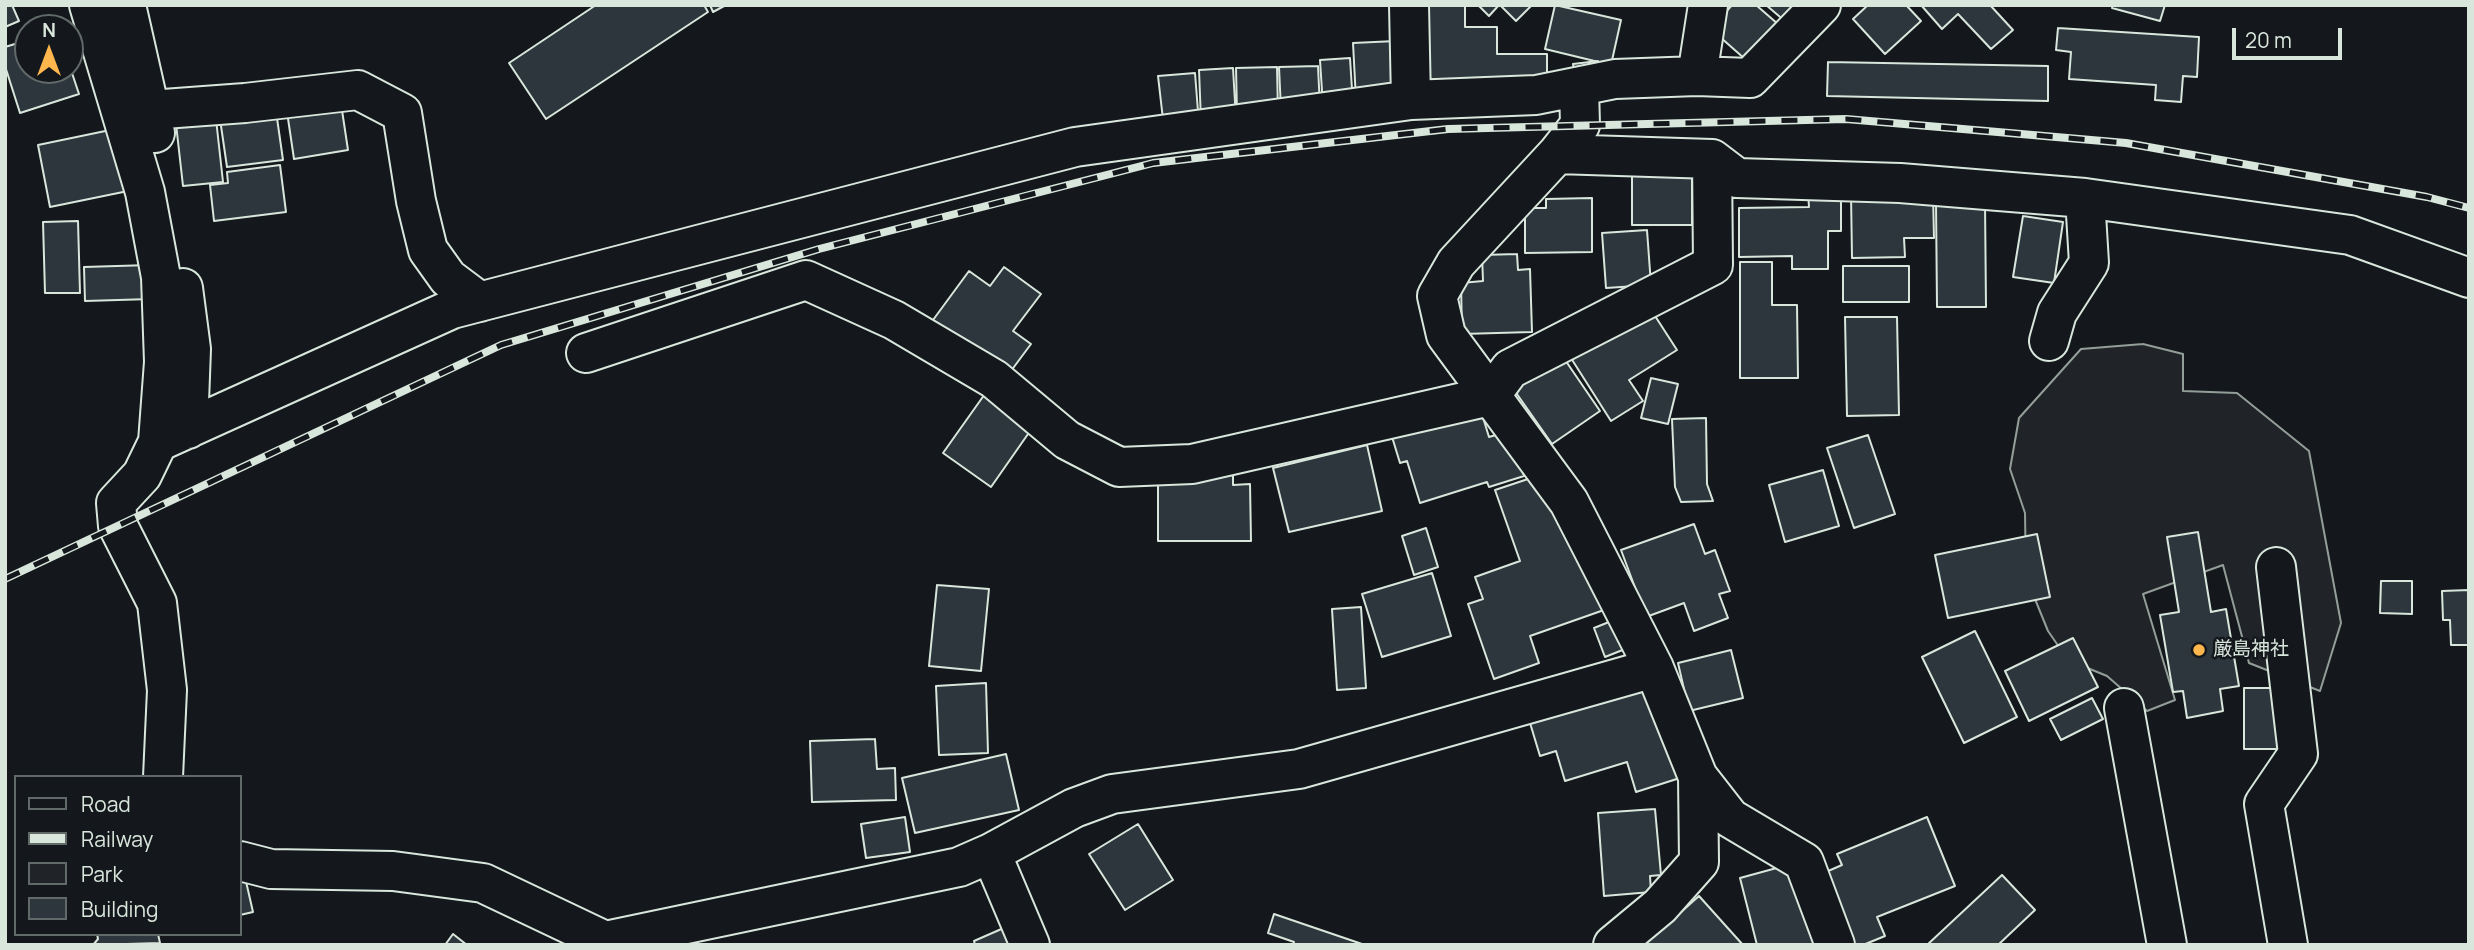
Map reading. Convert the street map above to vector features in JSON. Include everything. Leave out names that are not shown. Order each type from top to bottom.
[{"type":"street","points":[[89,5],[145,191],[161,277],[164,362],[173,436]]},
{"type":"street","points":[[126,5],[176,230],[191,349],[173,436],[117,503],[118,526],[157,603],[167,690],[163,775]]},
{"type":"street","points":[[1409,5],[1410,100]]},
{"type":"street","points":[[1697,76],[1709,5]]},
{"type":"street","points":[[173,436],[452,309],[1075,147],[1410,100],[1536,95],[1615,79],[1697,76],[1750,78],[1821,5]]},
{"type":"street","points":[[1579,87],[1580,125],[1557,154],[1456,263],[1437,296],[1446,335],[1569,502],[1654,668],[1698,777],[1730,818],[1804,862],[1835,945]]},
{"type":"street","points":[[150,110],[245,103],[358,90],[402,113],[416,201],[428,250],[447,278],[480,302]]},
{"type":"street","points":[[1557,154],[1712,159],[1738,178],[1900,183],[2085,198],[2350,235],[2469,278]]},
{"type":"street","points":[[586,353],[806,280],[894,320],[994,379],[1067,440],[1119,467],[1192,464],[1490,396],[1510,369],[1713,265],[1712,159]]},
{"type":"street","points":[[2049,341],[2057,313],[2089,263],[2085,198]]},
{"type":"street","points":[[2276,567],[2298,754],[2264,804],[2288,945]]},
{"type":"street","points":[[242,861],[271,869],[393,871],[483,883],[606,943],[959,867],[991,853],[1074,808],[1112,794],[1299,769],[1654,668]]},
{"type":"street","points":[[2124,708],[2167,945]]},
{"type":"street","points":[[1613,945],[1660,905],[1699,862],[1698,777]]},
{"type":"street","points":[[991,853],[1030,945]]},
{"type":"green space","points":[[2143,344],[2183,354],[2183,391],[2237,393],[2309,451],[2341,623],[2320,691],[2249,663],[2223,565],[2143,594],[2175,700],[2147,711],[2107,676],[2068,660],[2048,631],[2026,577],[2025,513],[2010,469],[2019,418],[2081,349]]},
{"type":"building","points":[[5,5],[12,5],[16,14],[14,23],[5,27]]},
{"type":"building","points":[[596,5],[704,5],[708,12],[546,119],[509,63]]},
{"type":"building","points":[[710,5],[726,5],[713,12]]},
{"type":"building","points":[[1428,5],[1465,5],[1465,27],[1497,27],[1497,54],[1547,54],[1547,89],[1428,89]]},
{"type":"building","points":[[1478,5],[1499,5],[1489,16]]},
{"type":"building","points":[[1500,5],[1532,5],[1516,21]]},
{"type":"building","points":[[1555,5],[1621,20],[1611,65],[1545,49]]},
{"type":"building","points":[[1732,5],[1756,5],[1786,31],[1754,67],[1711,29]]},
{"type":"building","points":[[1766,5],[1800,5],[1786,22]]},
{"type":"building","points":[[1868,5],[1906,5],[1921,21],[1885,54],[1853,19]]},
{"type":"building","points":[[1921,5],[1990,5],[2013,30],[1991,49],[1958,14],[1942,29]]},
{"type":"building","points":[[2113,5],[2165,5],[2160,21],[2112,8]]},
{"type":"building","points":[[2058,28],[2199,37],[2197,77],[2183,76],[2181,102],[2155,100],[2156,85],[2069,79],[2071,52],[2056,50]]},
{"type":"building","points":[[1396,41],[1398,98],[1356,100],[1353,43]]},
{"type":"building","points":[[14,44],[14,84],[76,84],[79,94],[20,113],[5,66],[5,47]]},
{"type":"building","points":[[1350,58],[1353,105],[1323,107],[1320,60]]},
{"type":"building","points":[[1598,61],[1600,79],[1576,82],[1573,64]]},
{"type":"building","points":[[1828,62],[2048,66],[2048,101],[1827,96]]},
{"type":"building","points":[[1318,66],[1320,108],[1281,110],[1279,67]]},
{"type":"building","points":[[1277,67],[1278,112],[1237,113],[1236,68]]},
{"type":"building","points":[[1233,68],[1236,119],[1201,121],[1199,70]]},
{"type":"building","points":[[1195,73],[1199,124],[1164,128],[1158,76]]},
{"type":"building","points":[[340,97],[348,150],[294,159],[286,105]]},
{"type":"building","points":[[215,110],[223,182],[183,186],[175,115]]},
{"type":"building","points":[[276,111],[283,160],[227,167],[220,119]]},
{"type":"building","points":[[115,129],[128,191],[50,207],[38,145]]},
{"type":"building","points":[[280,165],[286,212],[214,221],[210,185],[228,183],[227,172]]},
{"type":"building","points":[[1632,176],[1692,176],[1692,225],[1632,225]]},
{"type":"building","points":[[1808,192],[1841,192],[1841,231],[1828,231],[1828,269],[1792,269],[1792,256],[1739,257],[1739,208],[1809,207]]},
{"type":"building","points":[[1933,193],[1934,238],[1904,238],[1905,257],[1852,258],[1851,194]]},
{"type":"building","points":[[1592,198],[1592,252],[1525,253],[1525,208],[1546,208],[1546,199]]},
{"type":"building","points":[[1985,202],[1986,307],[1937,307],[1936,203]]},
{"type":"building","points":[[2023,216],[2063,222],[2054,283],[2013,277]]},
{"type":"building","points":[[78,221],[80,293],[45,293],[43,222]]},
{"type":"building","points":[[1647,230],[1651,285],[1606,288],[1602,233]]},
{"type":"building","points":[[1517,254],[1518,270],[1530,269],[1532,332],[1462,334],[1461,283],[1483,281],[1482,255]]},
{"type":"building","points":[[1740,262],[1772,262],[1772,305],[1797,305],[1798,378],[1740,378]]},
{"type":"building","points":[[150,265],[151,299],[85,301],[84,267]]},
{"type":"building","points":[[1843,266],[1909,266],[1909,302],[1843,302]]},
{"type":"building","points":[[1004,267],[1041,294],[1013,331],[1031,344],[1008,375],[933,320],[969,271],[990,286]]},
{"type":"building","points":[[1648,305],[1677,350],[1629,380],[1643,401],[1611,421],[1569,355]]},
{"type":"building","points":[[1845,317],[1897,317],[1899,415],[1847,416]]},
{"type":"building","points":[[1561,354],[1600,411],[1552,444],[1512,387]]},
{"type":"building","points":[[1651,378],[1678,384],[1668,424],[1641,418]]},
{"type":"building","points":[[987,391],[1035,424],[991,487],[943,453]]},
{"type":"building","points":[[1478,401],[1489,437],[1510,431],[1524,476],[1489,487],[1487,482],[1420,503],[1407,461],[1400,463],[1389,427]]},
{"type":"building","points":[[1706,418],[1707,484],[1713,501],[1681,502],[1675,487],[1672,419]]},
{"type":"building","points":[[1868,435],[1895,514],[1854,528],[1827,448]]},
{"type":"building","points":[[1367,445],[1382,511],[1289,532],[1273,468]]},
{"type":"building","points":[[1823,470],[1839,526],[1785,542],[1769,485]]},
{"type":"building","points":[[1543,474],[1567,541],[1578,537],[1604,610],[1530,636],[1539,663],[1494,679],[1468,604],[1483,599],[1475,577],[1520,561],[1495,490]]},
{"type":"building","points":[[1233,475],[1233,485],[1250,484],[1251,541],[1158,541],[1158,476]]},
{"type":"building","points":[[1694,524],[1705,554],[1715,550],[1730,591],[1719,594],[1728,618],[1694,631],[1684,603],[1646,617],[1621,550]]},
{"type":"building","points":[[1426,528],[1438,567],[1414,575],[1402,536]]},
{"type":"building","name":"厳島神社","points":[[2198,532],[2211,612],[2226,609],[2239,686],[2220,689],[2223,711],[2187,718],[2183,691],[2173,692],[2160,615],[2179,612],[2167,537]]},
{"type":"building","points":[[2037,534],[2050,597],[1948,618],[1935,555]]},
{"type":"building","points":[[1432,573],[1451,636],[1382,657],[1362,594]]},
{"type":"building","points":[[2381,581],[2412,581],[2412,614],[2380,613]]},
{"type":"building","points":[[937,585],[989,589],[981,671],[929,666]]},
{"type":"building","points":[[2469,590],[2469,645],[2451,645],[2450,620],[2443,620],[2442,591]]},
{"type":"building","points":[[1361,607],[1366,688],[1337,690],[1332,609]]},
{"type":"building","points":[[1614,620],[1625,649],[1605,657],[1594,628]]},
{"type":"building","points":[[1975,631],[2017,717],[1964,743],[1922,657]]},
{"type":"building","points":[[2073,638],[2098,687],[2029,721],[2005,671]]},
{"type":"building","points":[[1731,650],[1743,698],[1689,711],[1678,663]]},
{"type":"building","points":[[1651,675],[1683,777],[1636,792],[1627,762],[1565,781],[1556,751],[1540,756],[1527,713]]},
{"type":"building","points":[[986,683],[988,753],[939,755],[936,686]]},
{"type":"building","points":[[2244,688],[2287,688],[2286,749],[2244,749]]},
{"type":"building","points":[[2092,698],[2103,719],[2061,740],[2050,719]]},
{"type":"building","points":[[875,739],[877,769],[895,768],[896,800],[812,802],[810,741]]},
{"type":"building","points":[[1006,754],[1019,810],[915,833],[902,778]]},
{"type":"building","points":[[1655,809],[1661,875],[1650,876],[1651,892],[1604,896],[1598,813]]},
{"type":"building","points":[[905,817],[910,852],[866,858],[861,824]]},
{"type":"building","points":[[1927,817],[1955,886],[1877,917],[1885,936],[1863,945],[1847,945],[1819,875],[1842,865],[1837,854]]},
{"type":"building","points":[[1138,824],[1173,880],[1125,910],[1089,854]]},
{"type":"building","points":[[1795,863],[1817,945],[1757,945],[1740,878]]},
{"type":"building","points":[[242,864],[253,912],[242,915]]},
{"type":"building","points":[[2002,875],[2035,910],[1998,945],[1927,945]]},
{"type":"building","points":[[1699,896],[1743,945],[1644,945]]},
{"type":"building","points":[[1274,914],[1362,945],[1293,945],[1294,942],[1268,933]]},
{"type":"building","points":[[1006,927],[1014,945],[975,945],[974,941]]},
{"type":"building","points":[[453,934],[467,945],[445,945]]},
{"type":"building","points":[[97,936],[158,936],[160,943],[93,945]]},
{"type":"railway","points":[[5,579],[501,345],[819,249],[1153,163],[1448,129],[1846,119],[2126,143],[2427,197],[2469,208]]},
{"type":"place","name":"厳島神社","points":[[2199,650]]}]
